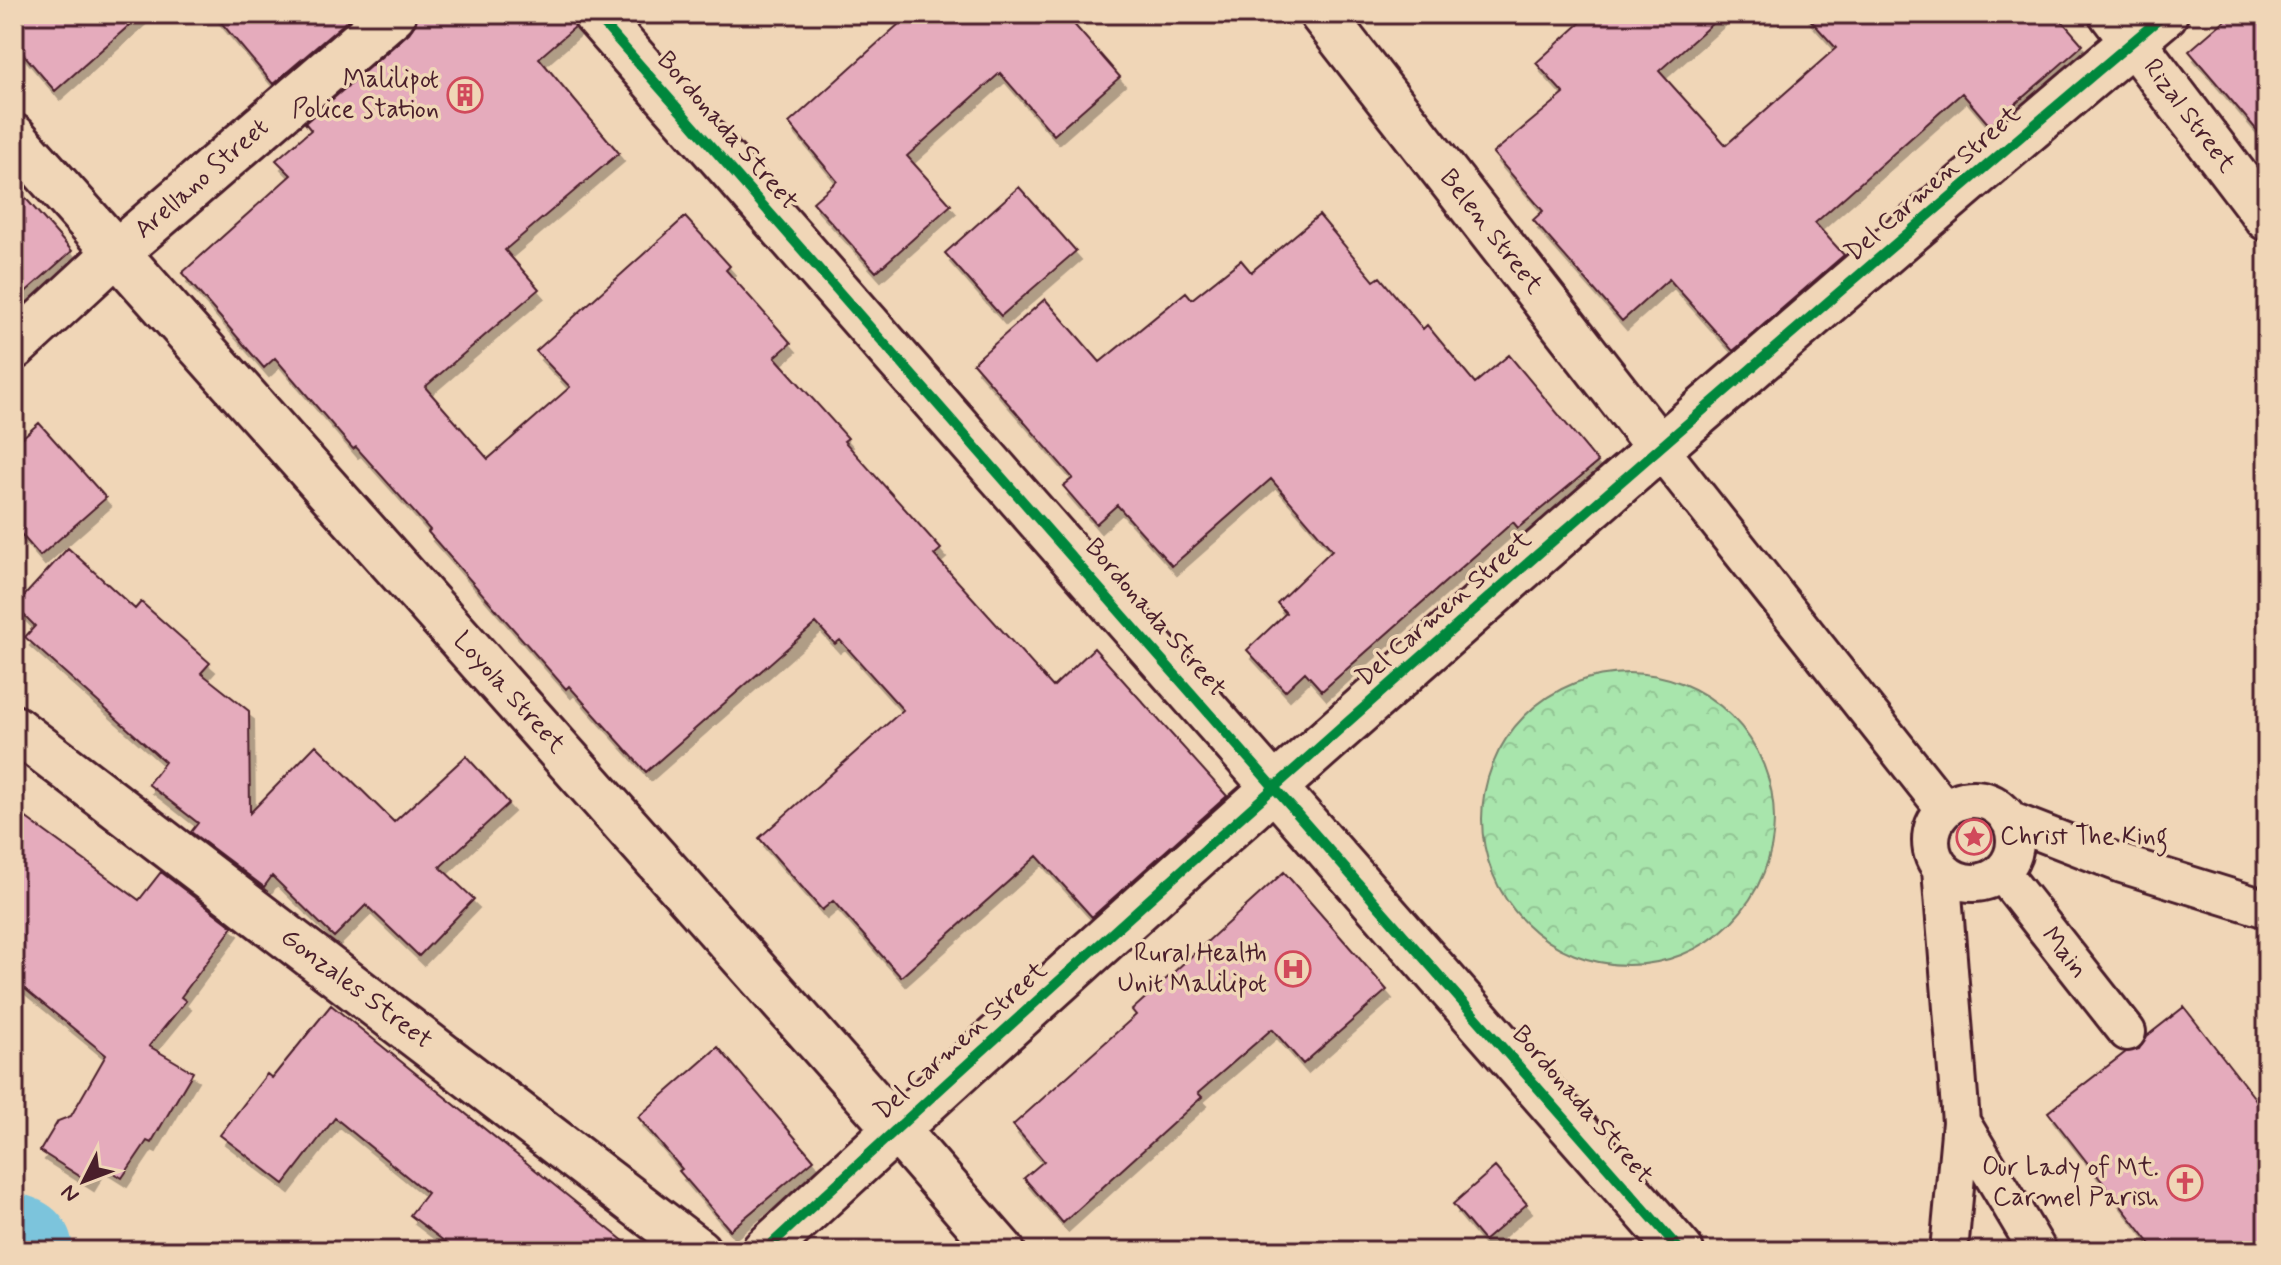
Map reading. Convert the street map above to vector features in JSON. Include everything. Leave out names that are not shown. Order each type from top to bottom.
[{"type":"street","name":"Arellano Street","points":[[14,347],[118,251],[393,14]]},
{"type":"street","name":"Bordonada Street","points":[[595,14],[1681,1251]]},
{"type":"street","name":"Belen Street","points":[[1322,14],[1660,449]]},
{"type":"street","name":"Del Carmen Street","points":[[764,1251],[1275,787],[1660,449],[2122,28],[2165,14]]},
{"type":"street","name":"Rizal Street","points":[[2122,28],[2267,218]]},
{"type":"street","name":"Loyola Street","points":[[14,137],[1002,1251]]},
{"type":"street","name":"Gonzales Street","points":[[14,728],[698,1251]]},
{"type":"lane","points":[[1660,449],[1944,808]]},
{"type":"lane","points":[[1941,869],[1960,882],[1982,883],[2002,873],[2014,854],[2015,832],[2004,812],[1986,800],[1963,799],[1944,808],[1932,827],[1931,849],[1941,869],[1961,1122],[1949,1251]]},
{"type":"lane","points":[[2009,820],[2122,864],[2267,909]]},
{"type":"lane","name":"Main","points":[[2002,873],[2127,1032]]},
{"type":"lane","points":[[1961,1122],[2038,1251]]},
{"type":"green space","points":[[1614,673],[1642,673],[1671,679],[1697,690],[1732,715],[1750,738],[1763,763],[1772,790],[1772,848],[1763,875],[1750,900],[1732,923],[1709,941],[1671,959],[1642,965],[1614,965],[1585,959],[1559,948],[1524,923],[1506,900],[1488,862],[1482,833],[1482,805],[1488,776],[1499,750],[1524,715],[1547,697],[1585,679]]},
{"type":"building","points":[[14,14],[142,14],[55,91],[14,43]]},
{"type":"building","points":[[214,14],[355,14],[273,84]]},
{"type":"building","points":[[417,14],[571,14],[575,27],[539,58],[619,153],[505,250],[539,289],[425,387],[488,459],[570,387],[536,351],[685,217],[730,266],[726,270],[791,343],[775,357],[848,438],[844,441],[941,549],[934,555],[1053,687],[1094,648],[1227,796],[1092,917],[1037,856],[901,977],[833,901],[822,910],[759,838],[903,710],[840,640],[835,644],[816,623],[646,772],[569,686],[566,689],[428,532],[430,530],[356,447],[353,449],[275,358],[264,368],[182,273],[291,175],[276,160],[311,130],[305,123],[409,33],[416,23]]},
{"type":"building","points":[[910,14],[1065,14],[1120,77],[1054,135],[1000,73],[907,156],[951,205],[876,272],[813,202],[837,181],[789,123]]},
{"type":"building","points":[[1590,14],[1723,14],[1659,71],[1726,145],[1836,48],[1805,14],[2056,14],[2083,45],[1990,126],[1962,93],[1815,223],[1844,255],[1733,351],[1669,279],[1622,321],[1533,220],[1543,211],[1493,153],[1564,94],[1536,63]]},
{"type":"building","points":[[2232,14],[2267,14],[2267,142],[2189,51]]},
{"type":"building","points":[[14,185],[72,251],[14,302]]},
{"type":"building","points":[[1019,187],[1076,251],[1001,316],[945,253]]},
{"type":"building","points":[[1319,215],[1374,281],[1380,277],[1423,329],[1427,325],[1475,383],[1509,355],[1598,462],[1518,528],[1513,522],[1322,691],[1305,672],[1285,691],[1247,650],[1286,613],[1277,603],[1332,550],[1271,479],[1172,566],[1117,505],[1096,524],[1063,486],[1073,478],[973,363],[1045,299],[1100,362],[1186,292],[1192,299],[1241,260],[1251,272]]},
{"type":"building","points":[[39,423],[106,498],[40,556],[14,526],[14,445]]},
{"type":"building","points":[[68,548],[135,609],[141,602],[210,663],[201,673],[249,711],[250,813],[316,745],[394,822],[466,756],[509,803],[440,867],[474,899],[419,956],[366,905],[334,937],[272,876],[264,887],[191,832],[198,823],[148,784],[165,762],[25,637],[35,626],[15,606]]},
{"type":"building","points":[[14,809],[139,900],[161,872],[233,927],[181,997],[186,1001],[149,1046],[193,1072],[151,1143],[147,1141],[122,1178],[100,1164],[89,1182],[40,1151],[58,1121],[71,1116],[106,1055],[14,980]]},
{"type":"building","points":[[1284,872],[1387,990],[1303,1064],[1272,1029],[1198,1093],[1202,1097],[1063,1223],[1024,1178],[1044,1161],[1013,1125],[1136,1015],[1132,1010]]},
{"type":"building","points":[[331,1005],[636,1251],[457,1251],[410,1215],[427,1193],[335,1118],[284,1184],[220,1135],[267,1074],[272,1078]]},
{"type":"building","name":"Our Lady of Mt. Carmel Parish","points":[[2184,1007],[2267,1114],[2267,1251],[2156,1251],[2048,1112],[2126,1052],[2139,1049],[2147,1036]]},
{"type":"building","points":[[718,1047],[814,1160],[730,1230],[638,1117]]},
{"type":"building","points":[[1495,1167],[1527,1204],[1484,1241],[1453,1204]]},
{"type":"waterway","points":[[14,1249],[18,1251]]},
{"type":"cycle path","points":[[595,14],[1681,1251]]},
{"type":"cycle path","points":[[764,1251],[1109,936],[1458,625],[1810,317],[2165,14]]},
{"type":"place","name":"Malilipot Police Station","points":[[465,95]]},
{"type":"place","name":"Christ The King","points":[[1974,837]]},
{"type":"place","name":"Rural Health Unit Malilipot","points":[[1293,969]]},
{"type":"place","name":"Our Lady of Mt. Carmel Parish","points":[[2185,1183]]}]
